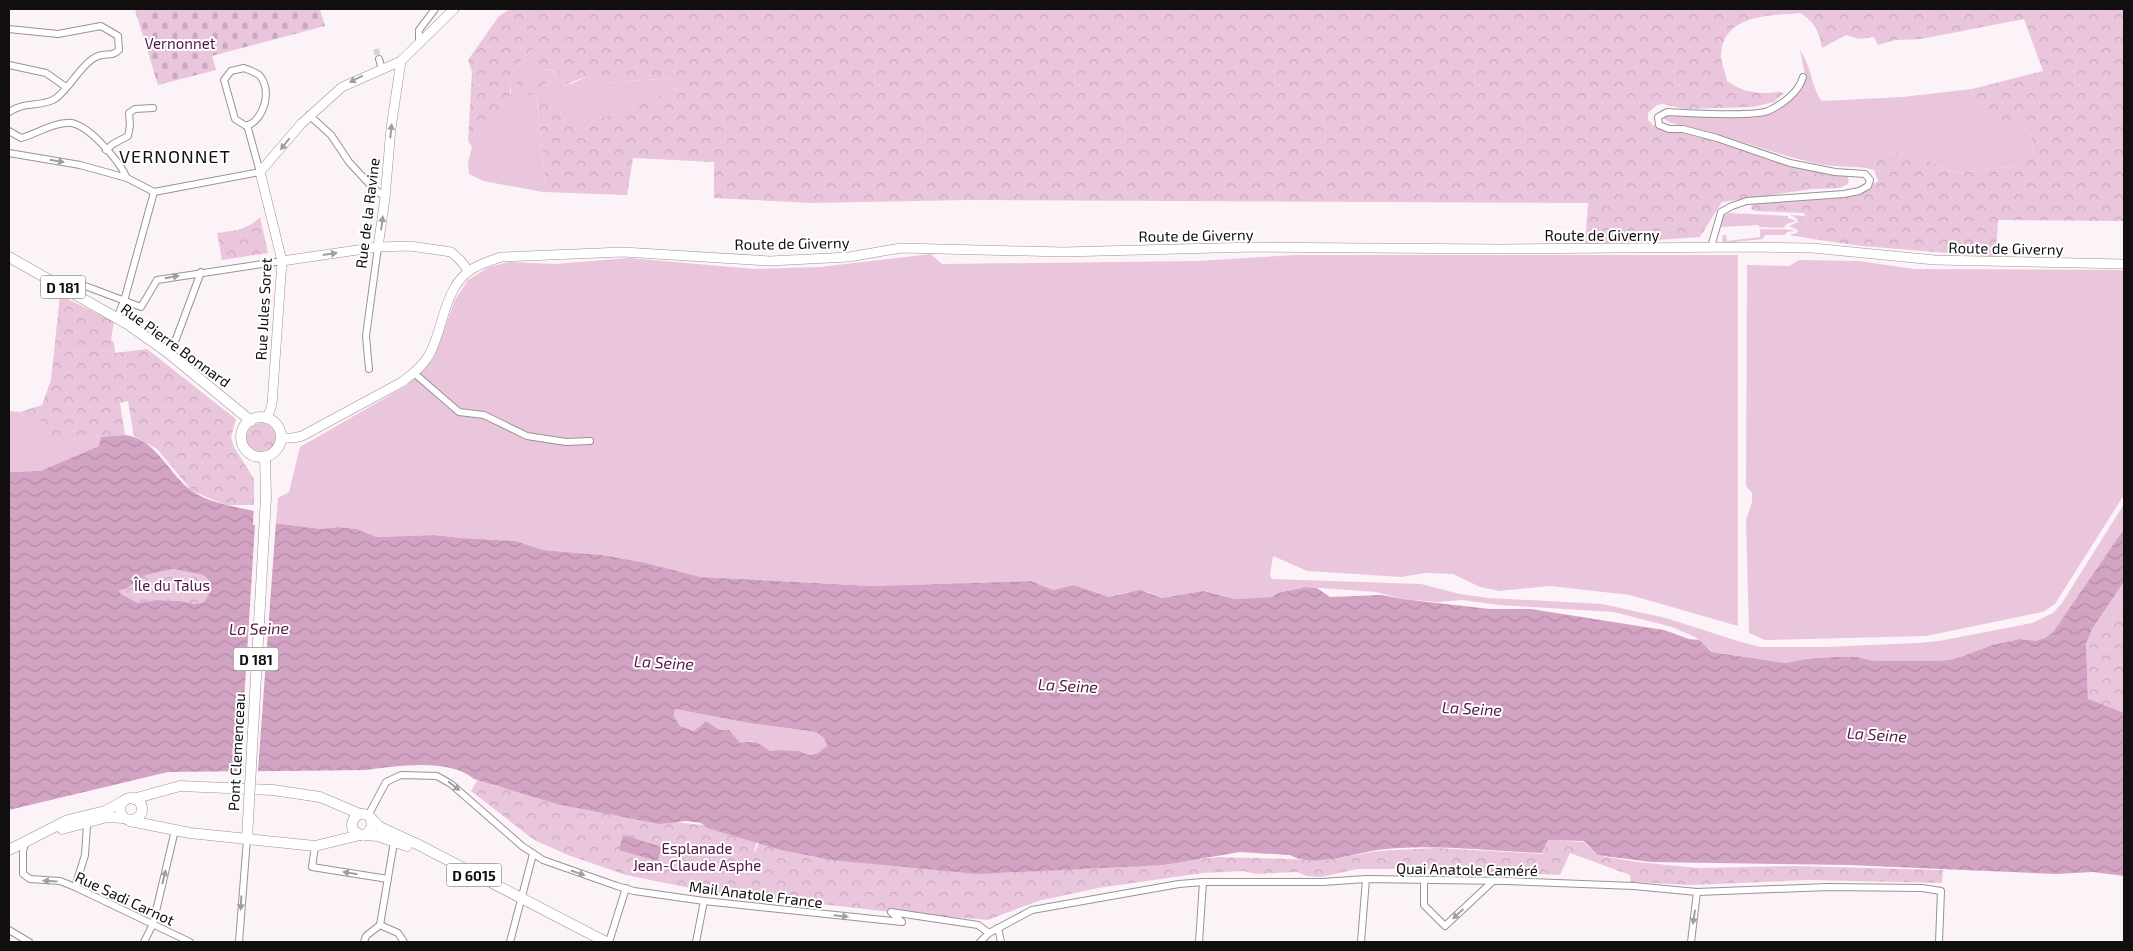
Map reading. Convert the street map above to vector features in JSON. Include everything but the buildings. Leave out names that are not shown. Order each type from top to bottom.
[{"type":"main road","points":[[260,172],[309,115],[342,86],[401,60],[454,9]]},
{"type":"main road","name":"Rue de la Ravine","points":[[378,247],[385,197],[391,128],[401,60]]},
{"type":"main road","name":"Rue Jules Soret","points":[[260,172],[282,261],[272,404],[267,419]]},
{"type":"main road","points":[[282,261],[378,247],[410,246],[450,252],[469,271],[458,283],[449,298],[430,353],[414,373],[402,382],[302,436],[282,438]]},
{"type":"main road","name":"Route de Giverny","points":[[469,271],[485,262],[501,257],[623,252],[770,261],[849,257],[901,248],[1063,252],[1254,247],[1500,249],[1812,248],[1935,260],[2124,264]]},
{"type":"main road","name":"Rue Pierre Bonnard","points":[[9,257],[117,318],[167,352],[251,421]]},
{"type":"main road","points":[[257,418],[267,419],[276,425],[282,438],[276,451],[265,457],[252,455],[243,445],[242,431],[251,421],[257,418]]},
{"type":"main road","name":"Pont Clemenceau","points":[[247,839],[266,497],[265,457]]},
{"type":"main road","name":"D 6015","points":[[9,850],[68,820],[110,809],[128,800],[160,790],[187,786],[273,790],[320,797],[366,817],[380,827],[607,942]]},
{"type":"main road","points":[[127,819],[136,820],[148,799],[160,790]]},
{"type":"main road","points":[[148,824],[138,801],[128,800],[120,810],[127,819],[148,824],[175,830],[224,838],[315,846],[363,835],[372,828],[366,817],[355,817],[344,838]]},
{"type":"main road","points":[[345,809],[355,832],[363,835]]},
{"type":"main road","name":"D 6015","points":[[37,836],[107,817],[127,819]]},
{"type":"main road","name":"D 6015","points":[[363,835],[378,836],[428,850]]},
{"type":"street","points":[[419,41],[419,30],[435,9]]},
{"type":"street","points":[[9,29],[58,34],[101,26],[118,36],[119,50],[114,55],[98,56],[55,99],[42,103],[29,103],[9,112]]},
{"type":"street","points":[[379,59],[382,70]]},
{"type":"street","points":[[9,65],[46,73],[66,87]]},
{"type":"street","points":[[244,68],[258,75],[265,89],[266,96],[261,112],[254,122],[247,125],[240,124],[235,119],[225,77],[236,69],[244,68]]},
{"type":"street","points":[[1711,247],[1721,212],[1732,206],[1747,202],[1844,194],[1859,191],[1868,186],[1870,180],[1865,174],[1835,172],[1790,163],[1717,138],[1683,130],[1669,129],[1659,125],[1657,120],[1667,112],[1739,114],[1767,112],[1795,92],[1803,77]]},
{"type":"street","points":[[106,150],[128,136],[130,126],[129,113],[135,109],[153,108]]},
{"type":"street","points":[[309,115],[331,135],[349,162],[373,188],[385,197]]},
{"type":"street","points":[[9,131],[21,138],[68,122],[79,125],[121,166],[127,178]]},
{"type":"street","points":[[9,153],[80,165],[127,178],[154,192],[260,172],[247,125]]},
{"type":"street","points":[[117,318],[124,301],[154,192]]},
{"type":"street","name":"Rue de la Ravine","points":[[369,369],[366,336],[378,247]]},
{"type":"street","points":[[124,301],[141,307],[157,280],[282,261]]},
{"type":"street","points":[[167,352],[176,339],[200,272]]},
{"type":"street","name":"Rue Pierre Bonnard","points":[[55,282],[72,281],[124,301]]},
{"type":"street","points":[[414,373],[459,412],[484,415],[527,436],[547,440],[590,441]]},
{"type":"street","name":"Mail Anatole France","points":[[366,817],[386,782],[401,775],[442,777],[533,854],[552,864],[626,888],[704,900],[902,922],[891,912],[978,925],[989,933]]},
{"type":"street","points":[[75,887],[85,855],[86,825],[89,822]]},
{"type":"street","points":[[144,942],[153,924],[175,830]]},
{"type":"street","name":"D 181","points":[[239,942],[247,839]]},
{"type":"street","name":"Rue Sadi Carnot","points":[[26,841],[23,850],[22,867],[23,874],[30,879],[60,882],[75,887],[190,942]]},
{"type":"street","points":[[364,942],[366,936],[380,925],[394,842]]},
{"type":"street","points":[[315,846],[312,867],[388,878]]},
{"type":"street","points":[[510,942],[533,854]]},
{"type":"street","points":[[1361,942],[1366,879]]},
{"type":"street","name":"Quai Anatole Caméré","points":[[980,942],[989,933],[1032,910],[1179,884],[1203,882],[1322,882],[1366,879],[1634,886],[1697,892],[1828,887],[1922,888],[1941,891],[1939,942]]},
{"type":"street","points":[[1424,881],[1424,905],[1445,926],[1493,881]]},
{"type":"street","points":[[1199,942],[1203,882]]},
{"type":"street","points":[[607,942],[626,888]]},
{"type":"street","points":[[1690,942],[1697,892]]},
{"type":"street","points":[[696,942],[704,900]]},
{"type":"street","points":[[380,925],[398,933],[404,942]]},
{"type":"street","points":[[998,928],[1001,942]]},
{"type":"street","points":[[9,930],[29,942]]},
{"type":"green space","name":"Vernonnet","points":[[320,9],[325,26],[212,56],[216,70],[158,85],[135,10]]},
{"type":"green space","points":[[510,9],[2124,9],[2124,221],[1998,220],[1996,257],[1862,246],[1819,240],[1810,228],[1804,213],[1756,211],[1751,209],[1752,203],[1855,194],[1878,181],[1874,170],[1875,160],[1896,152],[1928,161],[1956,173],[2016,166],[2033,152],[2031,132],[1987,113],[1975,99],[1972,89],[2043,71],[2024,19],[1921,39],[1896,40],[1878,45],[1874,37],[1858,39],[1846,35],[1822,48],[1816,28],[1800,13],[1763,17],[1739,24],[1730,31],[1724,41],[1721,54],[1727,81],[1736,87],[1751,92],[1784,93],[1774,102],[1753,107],[1685,109],[1663,104],[1657,105],[1648,113],[1648,120],[1653,125],[1664,129],[1686,132],[1792,165],[1846,174],[1849,180],[1848,184],[1840,188],[1813,189],[1722,202],[1700,237],[1585,245],[1588,203],[969,200],[810,203],[714,198],[714,162],[633,158],[627,195],[543,192],[546,184],[536,93],[525,96],[517,91],[517,82],[520,79],[531,77],[546,79],[545,89],[548,96],[557,105],[563,120],[574,128],[584,131],[597,118],[619,114],[630,106],[678,88],[673,78],[604,83],[586,77],[563,85],[564,79],[557,71],[539,68],[539,51],[532,49],[511,74],[509,100],[502,115],[489,124],[479,126],[468,141],[472,72],[468,60],[499,16]]},
{"type":"green space","points":[[532,49],[539,51],[539,59],[543,69],[557,71],[564,79],[563,85],[586,77],[604,83],[674,78],[678,88],[630,106],[619,114],[597,118],[584,131],[568,127],[539,78],[521,78],[536,93],[546,184],[543,192],[483,181],[469,174],[468,162],[472,147],[468,141],[479,126],[486,125],[511,92],[511,74]]},
{"type":"green space","points":[[1800,51],[1807,62],[1816,90],[1822,101],[1902,97],[1972,89],[1975,99],[1987,112],[2031,132],[2033,152],[2016,166],[1956,173],[1928,161],[1896,152],[1875,160],[1874,170],[1831,166],[1799,159],[1719,135],[1683,127],[1663,118],[1668,113],[1748,115],[1777,107],[1805,82]]},
{"type":"green space","points":[[1729,213],[1788,216],[1788,218],[1796,221],[1787,224],[1783,228],[1759,227],[1759,225],[1721,227],[1719,225],[1722,216]]},
{"type":"green space","points":[[1790,215],[1805,216],[1810,228],[1819,240],[1789,235],[1797,233],[1798,230],[1789,226],[1798,222],[1796,218]]},
{"type":"green space","points":[[260,217],[268,253],[222,260],[217,233],[246,227]]},
{"type":"green space","points":[[1760,229],[1795,231],[1787,232],[1785,235],[1765,235],[1763,239],[1725,243],[1722,241],[1723,235],[1726,235],[1727,241],[1760,237]]},
{"type":"green space","points":[[931,254],[942,264],[1197,261],[1296,255],[1738,255],[1738,626],[1630,595],[1550,586],[1499,591],[1480,587],[1453,574],[1425,573],[1401,577],[1307,571],[1273,556],[1270,575],[1272,579],[1421,584],[1460,594],[1489,598],[1602,604],[1666,618],[1761,647],[1825,647],[1917,643],[1939,641],[2032,623],[2053,613],[2062,603],[2124,504],[2124,529],[2053,632],[2036,642],[2020,639],[1992,645],[1955,659],[1940,661],[1874,661],[1857,657],[1835,657],[1785,663],[1713,652],[1695,637],[1672,627],[1614,612],[1499,605],[1462,600],[1437,602],[1402,599],[1376,592],[1306,587],[1278,593],[1272,597],[1235,599],[1203,591],[1162,598],[1148,592],[1129,592],[1109,597],[1074,585],[1053,590],[1031,581],[873,586],[701,577],[642,562],[602,555],[543,550],[516,541],[434,535],[377,537],[357,529],[338,527],[321,529],[276,523],[278,498],[289,492],[300,447],[406,386],[433,359],[455,300],[468,280],[489,267],[509,262],[555,264],[629,258],[755,269],[820,267]]},
{"type":"green space","points":[[1799,260],[1859,261],[1914,269],[2124,270],[2124,495],[2055,604],[2043,612],[1926,636],[1765,640],[1749,633],[1746,520],[1752,502],[1752,493],[1746,486],[1747,265],[1789,266]]},
{"type":"green space","points":[[60,295],[114,322],[111,339],[114,343],[115,353],[147,349],[236,419],[231,437],[234,447],[254,479],[254,505],[226,505],[192,491],[157,449],[134,436],[128,401],[120,403],[125,435],[101,437],[88,435],[65,443],[46,434],[47,421],[28,421],[20,412],[42,405],[51,380]]},
{"type":"green space","points":[[9,411],[20,412],[28,421],[48,421],[65,443],[88,435],[101,437],[99,446],[40,471],[9,472]]},
{"type":"green space","points":[[261,423],[271,428],[276,438],[271,448],[261,453],[251,448],[246,438],[251,428]]},
{"type":"green space","name":"Île du Talus","points":[[173,569],[203,575],[210,581],[210,592],[204,602],[196,604],[156,600],[138,603],[121,594],[119,590],[126,589],[146,575]]},
{"type":"green space","points":[[2124,582],[2124,605],[2086,644],[2092,629]]},
{"type":"green space","points":[[2124,605],[2124,713],[2088,700],[2086,644]]},
{"type":"green space","points":[[675,709],[749,723],[816,732],[824,738],[827,746],[818,753],[809,755],[799,751],[770,751],[752,741],[740,743],[706,721],[694,731],[680,726],[674,716]]},
{"type":"green space","name":"Esplanade Jean-Claude Asphe","points":[[478,779],[496,786],[613,815],[702,825],[757,840],[754,852],[759,843],[814,857],[998,873],[1133,866],[1218,857],[1327,860],[1378,851],[1436,848],[1542,854],[1548,840],[1584,842],[1596,855],[1637,862],[1699,868],[1795,866],[1943,870],[1942,883],[1809,880],[1691,885],[1631,882],[1630,875],[1570,853],[1560,875],[1408,869],[1357,869],[1321,877],[1307,876],[1297,872],[1256,874],[1244,871],[1203,873],[1098,888],[1038,901],[988,920],[891,912],[705,891],[626,875],[568,855],[534,840],[471,791]]},
{"type":"water","name":"La Seine","points":[[125,435],[146,443],[184,484],[198,495],[230,506],[254,511],[253,524],[275,523],[321,529],[338,527],[357,529],[377,537],[434,535],[516,541],[543,550],[602,555],[642,562],[701,577],[873,586],[1031,581],[1053,590],[1074,585],[1109,597],[1140,590],[1162,598],[1203,591],[1235,599],[1272,597],[1278,593],[1306,587],[1317,588],[1330,597],[1382,595],[1490,609],[1531,609],[1664,630],[1689,639],[1699,640],[1712,652],[1785,663],[1835,657],[1857,657],[1874,661],[1940,661],[1955,659],[1992,645],[2020,639],[2036,641],[2045,638],[2053,632],[2124,529],[2124,582],[2092,629],[2086,644],[2088,699],[2124,713],[2124,876],[2093,872],[2056,874],[1849,865],[1651,862],[1597,855],[1584,841],[1548,840],[1542,853],[1418,847],[1377,850],[1333,859],[1310,860],[1299,859],[1290,855],[1240,852],[1163,865],[978,874],[831,860],[781,850],[707,828],[701,823],[687,821],[659,824],[557,804],[474,779],[463,772],[451,768],[422,765],[367,770],[168,772],[9,810],[9,472],[40,471],[99,446],[101,437]],"holes":[[[173,569],[203,575],[210,581],[210,592],[204,602],[196,604],[156,600],[138,603],[121,594],[119,590],[126,589],[146,575]],[[675,709],[749,723],[816,732],[824,738],[827,746],[818,753],[809,755],[799,751],[770,751],[756,743],[740,743],[729,730],[720,730],[706,721],[694,731],[680,726],[674,716]]]},
{"type":"water","points":[[623,835],[662,847],[657,861],[619,850]]},
{"type":"pier","points":[[254,508],[256,511],[255,522],[276,521],[258,771],[261,771],[261,773],[237,773],[237,767],[240,766],[255,525],[253,525]]},
{"type":"tunnel","points":[[376,49],[379,59]]},
{"type":"district","name":"VERNONNET","points":[[175,156]]}]
